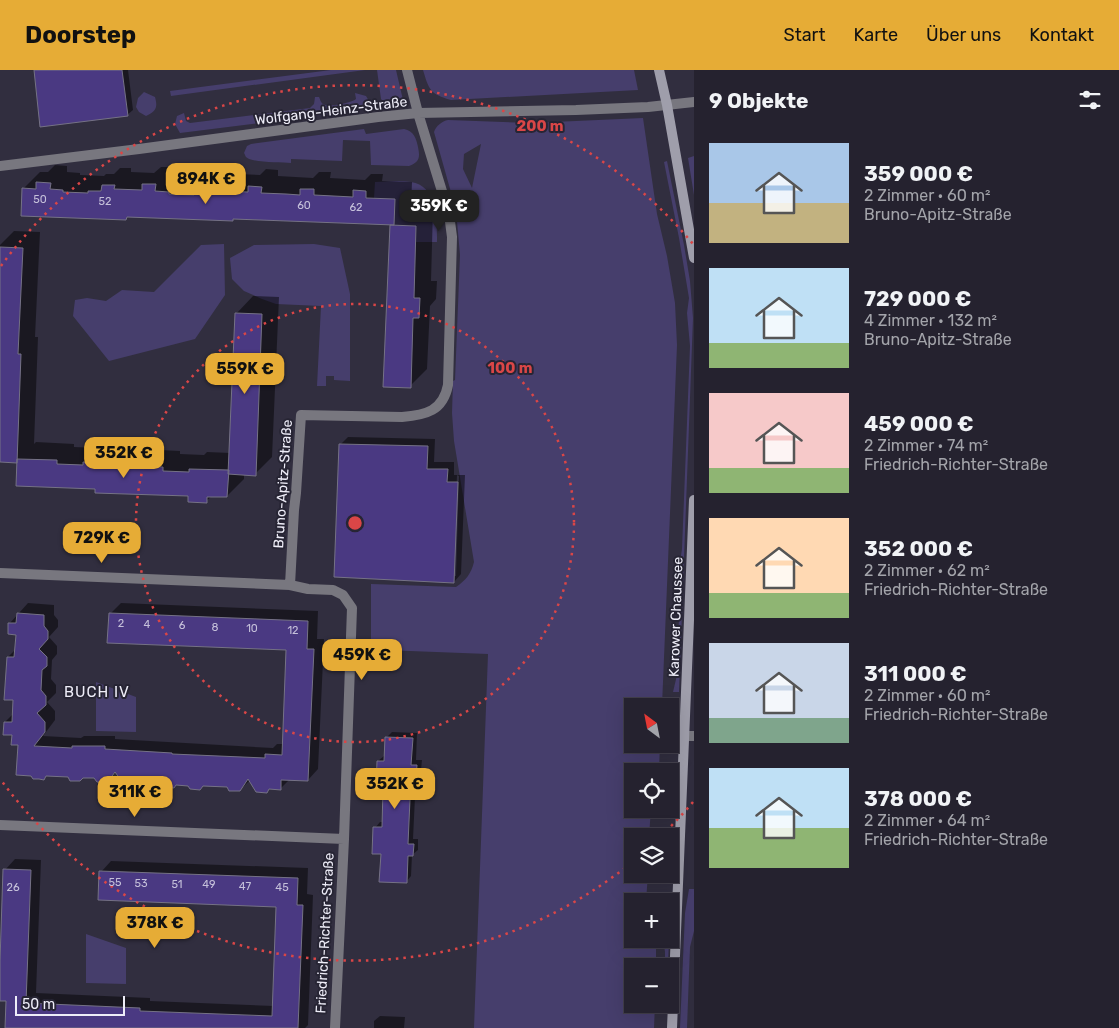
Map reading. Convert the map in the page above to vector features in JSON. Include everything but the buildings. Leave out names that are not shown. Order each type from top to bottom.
[{"type":"main road","points":[[659,70],[694,258]]},
{"type":"main road","name":"Karower Chaussee","points":[[672,1028],[689,736],[694,500]]},
{"type":"street","points":[[407,70],[418,113]]},
{"type":"street","name":"Wolfgang-Heinz-Straße","points":[[0,166],[418,113],[576,110],[694,102]]},
{"type":"street","name":"Bruno-Apitz-Straße","points":[[290,584],[301,415],[415,416],[436,409],[447,392],[452,288],[452,237],[449,214],[418,113]]},
{"type":"street","points":[[0,572],[290,584]]},
{"type":"street","name":"Friedrich-Richter-Straße","points":[[290,584],[308,589],[333,590],[343,595],[352,608],[344,839],[334,1028]]},
{"type":"street","name":"Friedrich-Richter-Straße","points":[[0,825],[344,839]]},
{"type":"shaded area","points":[[331,70],[365,70],[171,96],[170,91]]},
{"type":"shaded area","points":[[377,70],[396,70],[403,100],[397,106],[387,106],[381,99]]},
{"type":"shaded area","points":[[423,70],[634,70],[638,90],[451,100],[439,96],[431,90]]},
{"type":"shaded area","points":[[144,92],[155,97],[156,104],[154,111],[146,116],[139,112],[136,107],[138,98]]},
{"type":"shaded area","points":[[355,93],[366,96],[370,109],[180,133],[175,124],[177,116],[184,113],[186,121],[190,123],[310,108],[314,104],[315,97],[319,97],[322,103],[326,105],[340,104],[356,99]]},
{"type":"shaded area","points":[[643,118],[657,214],[675,303],[677,345],[662,698],[624,698],[624,753],[660,753],[659,763],[624,763],[624,818],[650,818],[650,828],[624,828],[624,883],[647,883],[647,893],[624,893],[624,948],[656,948],[656,958],[624,958],[624,1013],[655,1013],[654,1028],[474,1028],[488,654],[380,650],[379,663],[371,663],[371,584],[456,587],[468,576],[474,562],[454,441],[452,413],[460,255],[456,210],[434,132],[440,124],[448,120],[531,123]],"holes":[[[481,144],[472,188],[463,169],[464,154]]]},
{"type":"shaded area","points":[[364,129],[366,134],[404,129],[410,131],[414,135],[417,144],[419,154],[417,161],[409,166],[371,165],[370,141],[343,140],[342,161],[291,159],[291,163],[267,162],[249,159],[244,153],[247,146],[251,144]]},
{"type":"shaded area","points":[[694,156],[694,195],[688,158]]},
{"type":"shaded area","points":[[667,161],[690,281],[693,318],[679,692],[673,692],[677,675],[679,568],[682,549],[690,346],[687,313],[689,298],[664,162]]},
{"type":"shaded area","points":[[375,182],[411,182],[420,185],[426,190],[431,197],[436,215],[437,242],[416,242],[416,226],[394,225],[395,199],[374,198]]},
{"type":"shaded area","points":[[224,244],[225,295],[195,339],[109,361],[73,316],[75,300],[87,298],[106,301],[122,290],[154,292],[201,245]]},
{"type":"shaded area","points":[[314,244],[340,248],[350,294],[350,381],[334,380],[334,376],[326,376],[326,386],[317,386],[321,306],[276,304],[244,291],[232,279],[230,258],[254,245]]},
{"type":"shaded area","points":[[96,682],[136,697],[136,732],[96,731]]},
{"type":"shaded area","points":[[689,889],[694,889],[694,931],[690,947],[687,1028],[680,1028],[685,913]]},
{"type":"shaded area","points":[[86,934],[126,948],[126,984],[86,983]]},
{"type":"shaded area","points":[[664,948],[669,948],[668,958],[665,958]]},
{"type":"district","name":"BUCH IV","points":[[97,692]]}]
